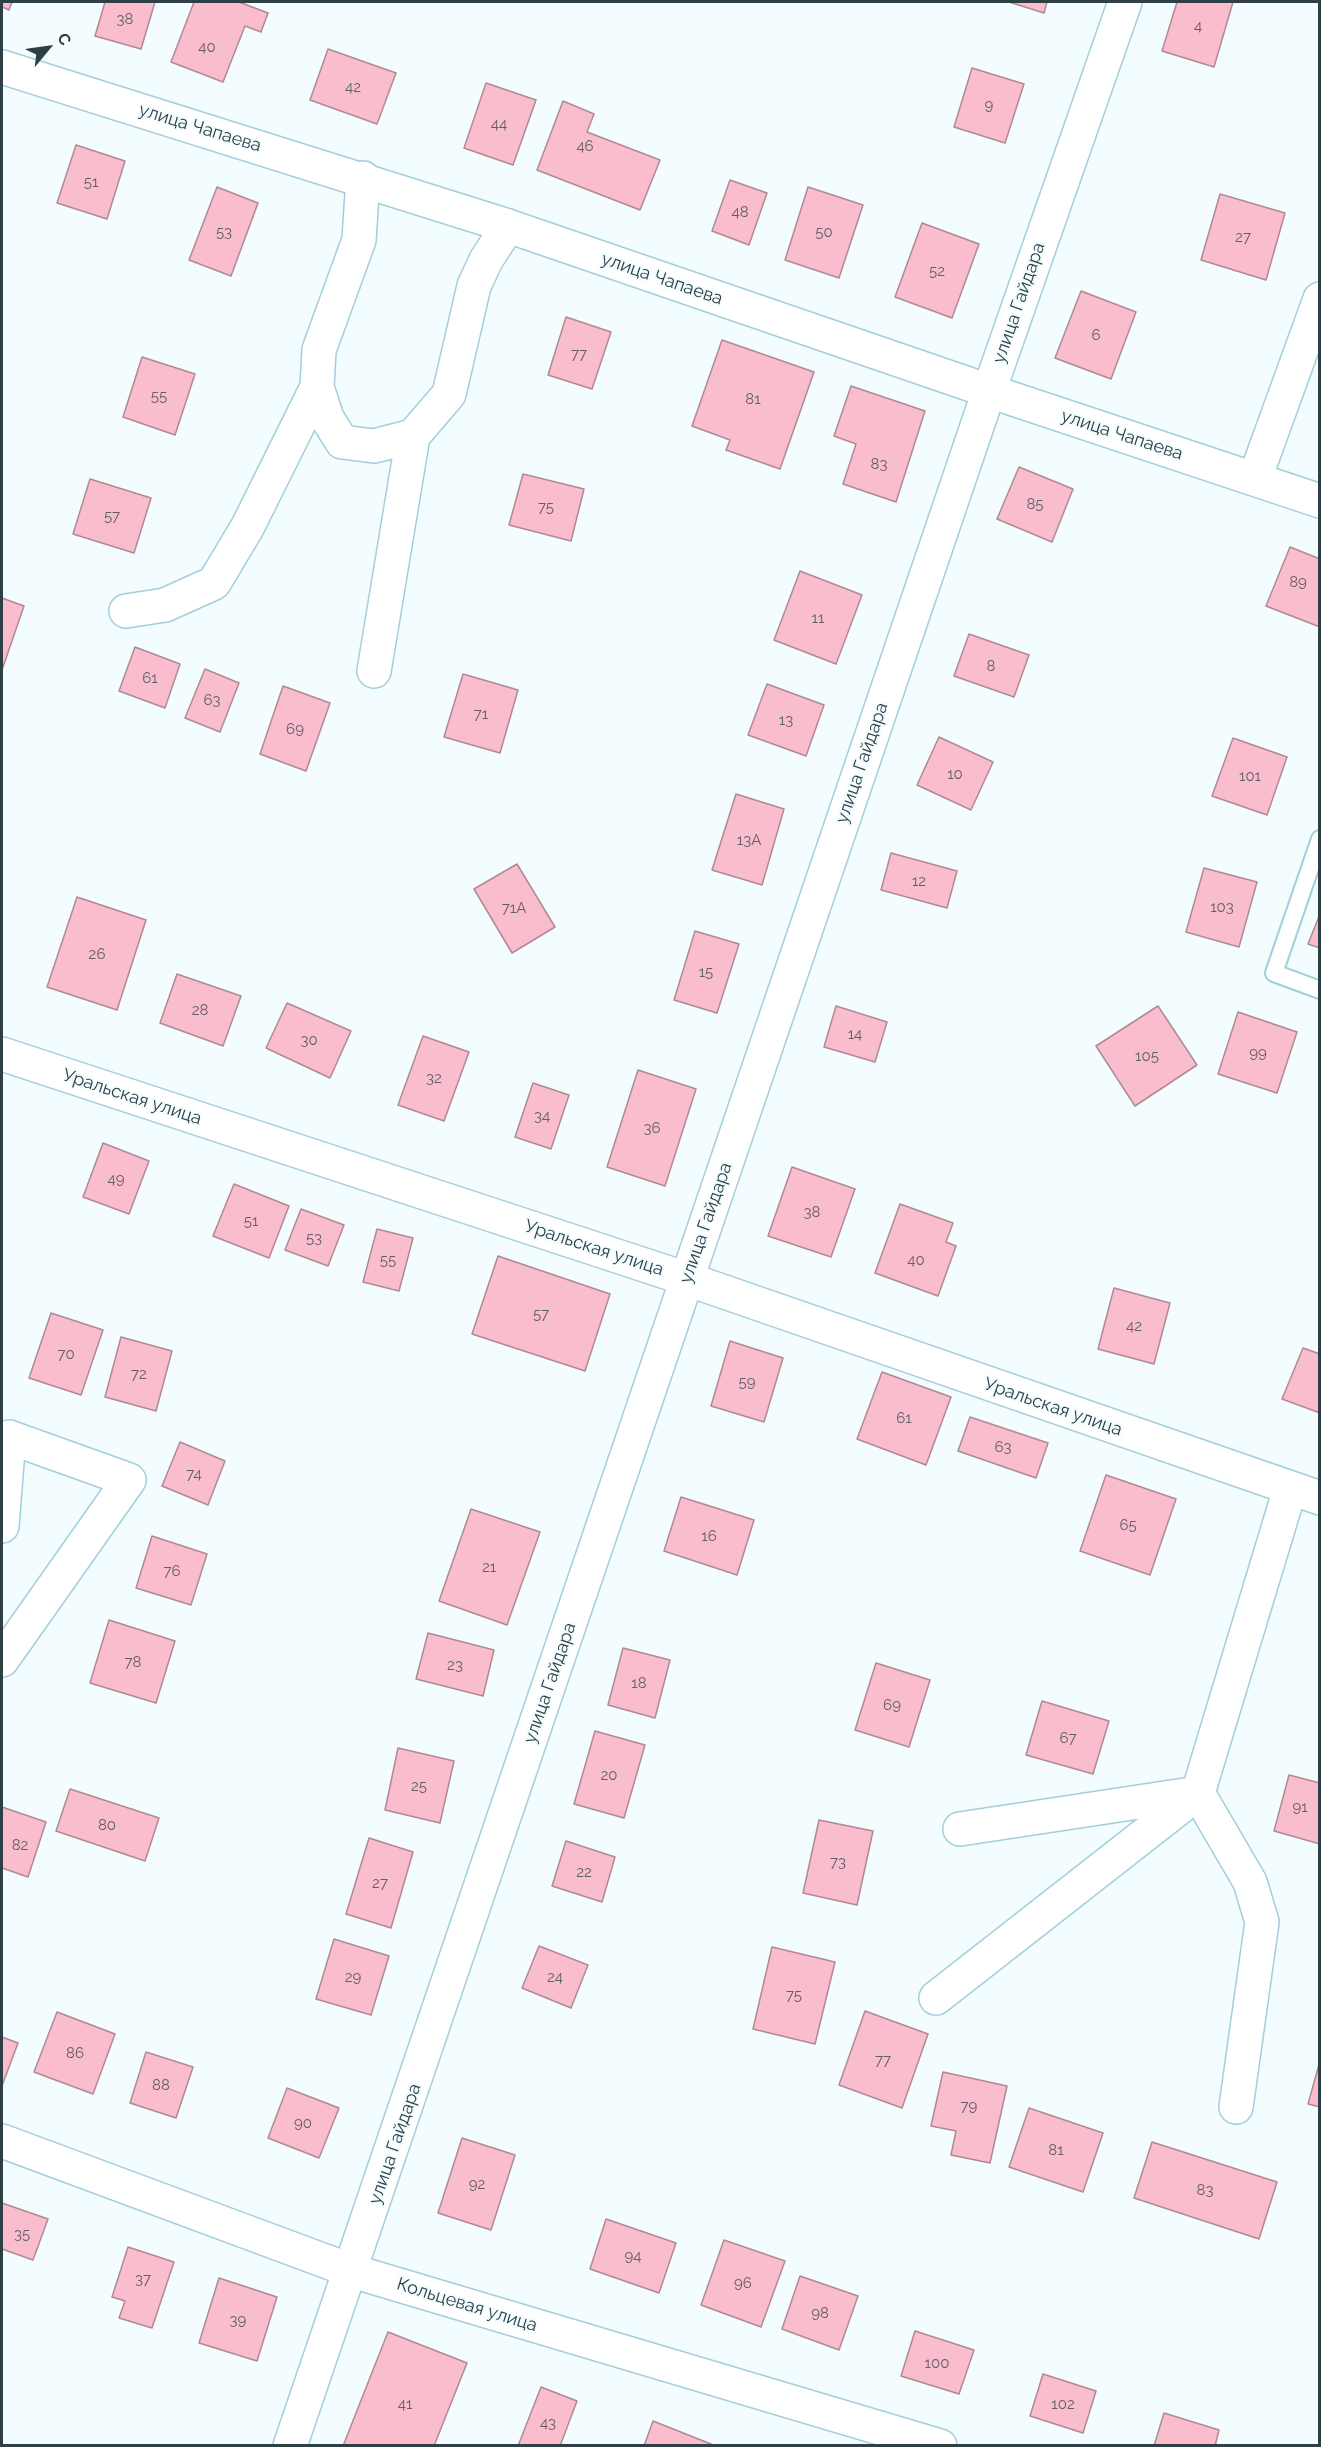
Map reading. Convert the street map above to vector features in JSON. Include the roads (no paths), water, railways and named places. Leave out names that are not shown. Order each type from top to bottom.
[{"type":"street","name":"улица Гайдара","points":[[290,2445],[352,2271],[988,391],[1125,2]]},
{"type":"street","name":"улица Чапаева","points":[[2,67],[363,178],[988,391],[1320,501]]},
{"type":"street","points":[[126,611],[165,605],[214,583],[248,526],[316,387],[319,351],[359,240],[363,178]]},
{"type":"street","points":[[374,671],[413,436],[449,394],[474,286],[486,260],[508,226]]},
{"type":"street","points":[[1255,478],[1320,299]]},
{"type":"street","points":[[316,387],[327,418],[342,442],[375,446],[413,436]]},
{"type":"street","name":"Уральская улица","points":[[2,1054],[687,1279],[1305,1494]]},
{"type":"street","points":[[2,1526],[9,1437],[129,1480],[2,1660]]},
{"type":"street","points":[[936,1998],[1198,1793],[1305,1494]]},
{"type":"street","points":[[960,1829],[1198,1793]]},
{"type":"street","points":[[1198,1793],[1250,1881],[1262,1922],[1236,2107]]},
{"type":"street","name":"Кольцевая улица","points":[[2,2141],[352,2271],[940,2445]]},
{"type":"lane","points":[[1320,839],[1274,973],[1320,990]]}]
